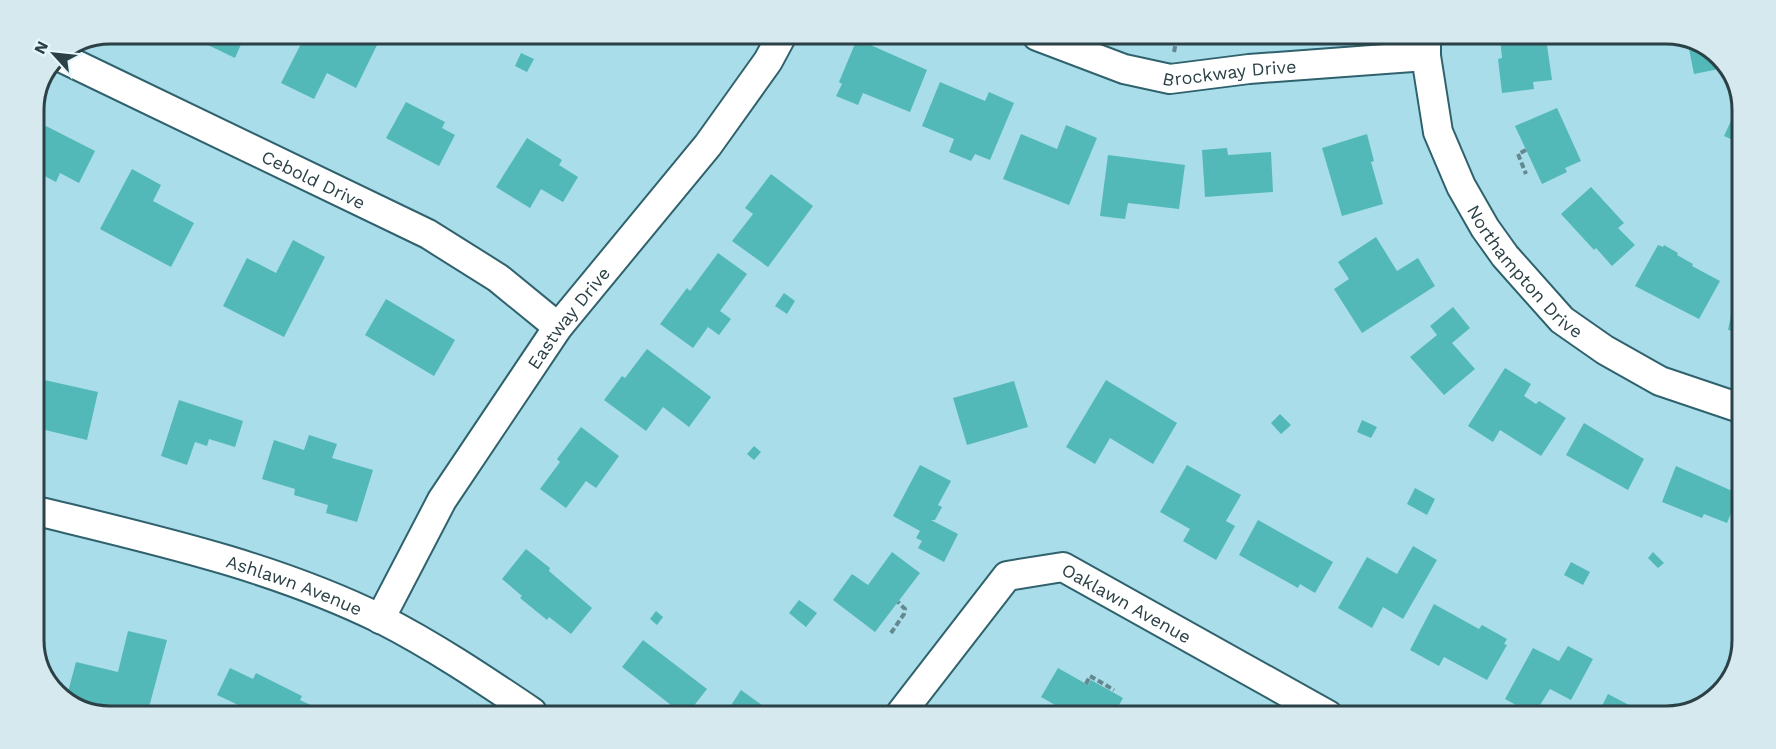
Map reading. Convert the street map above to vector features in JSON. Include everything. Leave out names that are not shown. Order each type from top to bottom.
[{"type":"street","name":"Eastway Drive","points":[[380,619],[442,500],[558,327],[708,145],[768,61],[778,43]]},
{"type":"street","name":"Brockway Drive","points":[[1055,43],[1124,69],[1170,79],[1426,47]]},
{"type":"street","name":"Northampton Drive","points":[[1426,47],[1438,132],[1461,186],[1485,228],[1529,285],[1562,320],[1605,350],[1660,381],[1732,405]]},
{"type":"street","name":"Cebold Drive","points":[[84,68],[428,234],[498,278],[558,327]]},
{"type":"street","name":"Ashlawn Avenue","points":[[44,513],[239,564],[311,589],[380,619],[452,658],[523,706]]},
{"type":"street","name":"Oaklawn Avenue","points":[[906,706],[1007,576],[1063,567],[1312,706]]},
{"type":"path","points":[[1526,150],[1518,154],[1526,174]]},
{"type":"path","points":[[891,633],[904,614],[905,609],[898,602]]},
{"type":"path","points":[[1086,684],[1090,676],[1114,690]]},
{"type":"green space","points":[[1164,43],[1206,43],[1201,44]]},
{"type":"building","points":[[204,43],[242,43],[235,58]]},
{"type":"building","points":[[301,43],[378,43],[356,88],[327,73],[314,99],[281,83]]},
{"type":"building","points":[[855,43],[866,43],[927,70],[910,112],[863,93],[858,105],[836,96],[842,84],[839,82]]},
{"type":"building","points":[[1500,43],[1547,43],[1552,80],[1533,82],[1534,89],[1502,93],[1498,59],[1502,58]]},
{"type":"building","points":[[1689,48],[1710,60],[1718,69],[1694,74]]},
{"type":"building","points":[[521,53],[534,59],[527,72],[515,66]]},
{"type":"building","points":[[940,82],[985,101],[989,92],[1014,103],[990,160],[975,154],[971,161],[949,152],[954,139],[922,126]]},
{"type":"building","points":[[406,102],[445,122],[442,128],[455,135],[439,166],[386,138]]},
{"type":"building","points":[[1557,108],[1581,161],[1565,168],[1567,172],[1542,184],[1515,126]]},
{"type":"building","points":[[1732,119],[1732,140],[1724,136]]},
{"type":"building","points":[[1066,125],[1097,138],[1069,205],[1003,179],[1021,134],[1057,149]]},
{"type":"building","points":[[46,126],[95,151],[79,183],[60,173],[56,182],[44,176],[44,129]]},
{"type":"building","points":[[1367,134],[1374,161],[1371,162],[1383,204],[1342,216],[1322,148]]},
{"type":"building","points":[[527,138],[562,160],[559,165],[578,177],[563,202],[541,189],[530,208],[496,187]]},
{"type":"building","points":[[1227,148],[1228,155],[1271,152],[1273,192],[1205,197],[1202,150]]},
{"type":"building","points":[[1108,155],[1185,165],[1179,209],[1128,203],[1125,219],[1100,216]]},
{"type":"building","points":[[132,169],[161,185],[153,201],[194,223],[171,267],[100,229]]},
{"type":"building","points":[[771,174],[813,206],[768,267],[732,241],[753,214],[745,208]]},
{"type":"building","points":[[1591,187],[1624,223],[1618,228],[1635,245],[1612,266],[1561,214]]},
{"type":"building","points":[[1376,237],[1397,271],[1418,258],[1435,286],[1362,333],[1334,289],[1349,279],[1338,262]]},
{"type":"building","points":[[293,240],[325,257],[284,337],[223,306],[247,258],[276,273]]},
{"type":"building","points":[[1658,245],[1663,247],[1664,245],[1678,253],[1677,255],[1693,264],[1692,266],[1720,281],[1699,319],[1635,286]]},
{"type":"building","points":[[718,253],[747,274],[720,311],[731,319],[719,335],[708,327],[693,348],[660,324],[687,288],[690,291]]},
{"type":"building","points":[[784,293],[795,301],[787,314],[775,306]]},
{"type":"building","points":[[386,299],[455,340],[434,376],[365,335]]},
{"type":"building","points":[[1453,307],[1470,328],[1452,343],[1475,369],[1444,395],[1410,357],[1437,335],[1430,326]]},
{"type":"building","points":[[1732,310],[1732,331],[1728,330]]},
{"type":"building","points":[[647,349],[711,397],[689,427],[663,407],[646,431],[604,400],[622,376],[625,378]]},
{"type":"building","points":[[1505,368],[1531,384],[1524,396],[1536,404],[1539,401],[1566,418],[1541,456],[1500,430],[1493,442],[1468,426]]},
{"type":"building","points":[[44,380],[98,392],[87,440],[44,430]]},
{"type":"building","points":[[1106,380],[1177,423],[1153,464],[1110,438],[1095,464],[1066,447]]},
{"type":"building","points":[[1014,381],[1028,427],[967,445],[953,398]]},
{"type":"building","points":[[179,400],[243,421],[235,447],[209,439],[207,446],[195,442],[187,465],[161,456]]},
{"type":"building","points":[[1280,414],[1291,425],[1281,434],[1271,423]]},
{"type":"building","points":[[1362,420],[1377,427],[1371,438],[1357,432]]},
{"type":"building","points":[[1584,423],[1644,459],[1628,490],[1566,455]]},
{"type":"building","points":[[581,427],[619,456],[596,488],[586,481],[566,508],[540,489],[560,462],[557,459]]},
{"type":"building","points":[[309,435],[337,444],[332,458],[373,470],[357,522],[326,513],[328,505],[294,495],[295,489],[262,479],[274,440],[304,450]]},
{"type":"building","points":[[754,446],[761,452],[754,460],[747,454]]},
{"type":"building","points":[[920,465],[951,481],[938,505],[942,507],[935,520],[931,520],[958,534],[944,562],[918,548],[922,541],[916,538],[920,531],[893,516]]},
{"type":"building","points":[[1187,465],[1241,495],[1226,521],[1235,526],[1216,560],[1183,541],[1190,529],[1160,512]]},
{"type":"building","points":[[1676,466],[1732,491],[1732,511],[1727,523],[1704,514],[1702,518],[1662,502]]},
{"type":"building","points":[[1415,488],[1435,499],[1427,515],[1407,504]]},
{"type":"building","points":[[1258,520],[1333,562],[1315,593],[1300,584],[1298,588],[1239,555]]},
{"type":"building","points":[[1413,546],[1437,560],[1403,619],[1383,607],[1372,628],[1338,608],[1367,557],[1397,574]]},
{"type":"building","points":[[526,549],[550,568],[549,571],[592,608],[571,634],[549,617],[547,620],[520,598],[522,596],[502,579]]},
{"type":"building","points":[[892,552],[920,573],[875,632],[833,600],[852,574],[868,585]]},
{"type":"building","points":[[1653,552],[1664,563],[1658,568],[1648,558]]},
{"type":"building","points":[[1571,562],[1590,572],[1583,585],[1564,575]]},
{"type":"building","points":[[799,600],[817,613],[806,627],[789,613]]},
{"type":"building","points":[[1434,604],[1479,629],[1482,625],[1507,639],[1504,644],[1507,645],[1487,680],[1444,657],[1439,666],[1410,650]]},
{"type":"building","points":[[656,611],[663,617],[657,625],[650,619]]},
{"type":"building","points":[[128,631],[167,640],[149,706],[97,704],[68,691],[76,662],[118,672]]},
{"type":"building","points":[[643,640],[707,689],[694,706],[672,706],[622,667]]},
{"type":"building","points":[[1568,646],[1593,659],[1571,700],[1550,689],[1540,706],[1518,706],[1505,699],[1533,648],[1559,661]]},
{"type":"building","points":[[230,668],[253,679],[256,673],[302,696],[300,700],[313,706],[240,706],[217,695]]},
{"type":"building","points":[[1058,668],[1088,685],[1091,680],[1123,698],[1118,706],[1057,706],[1041,697]]},
{"type":"building","points":[[741,690],[763,706],[731,706]]},
{"type":"building","points":[[1608,694],[1631,706],[1602,706]]}]
